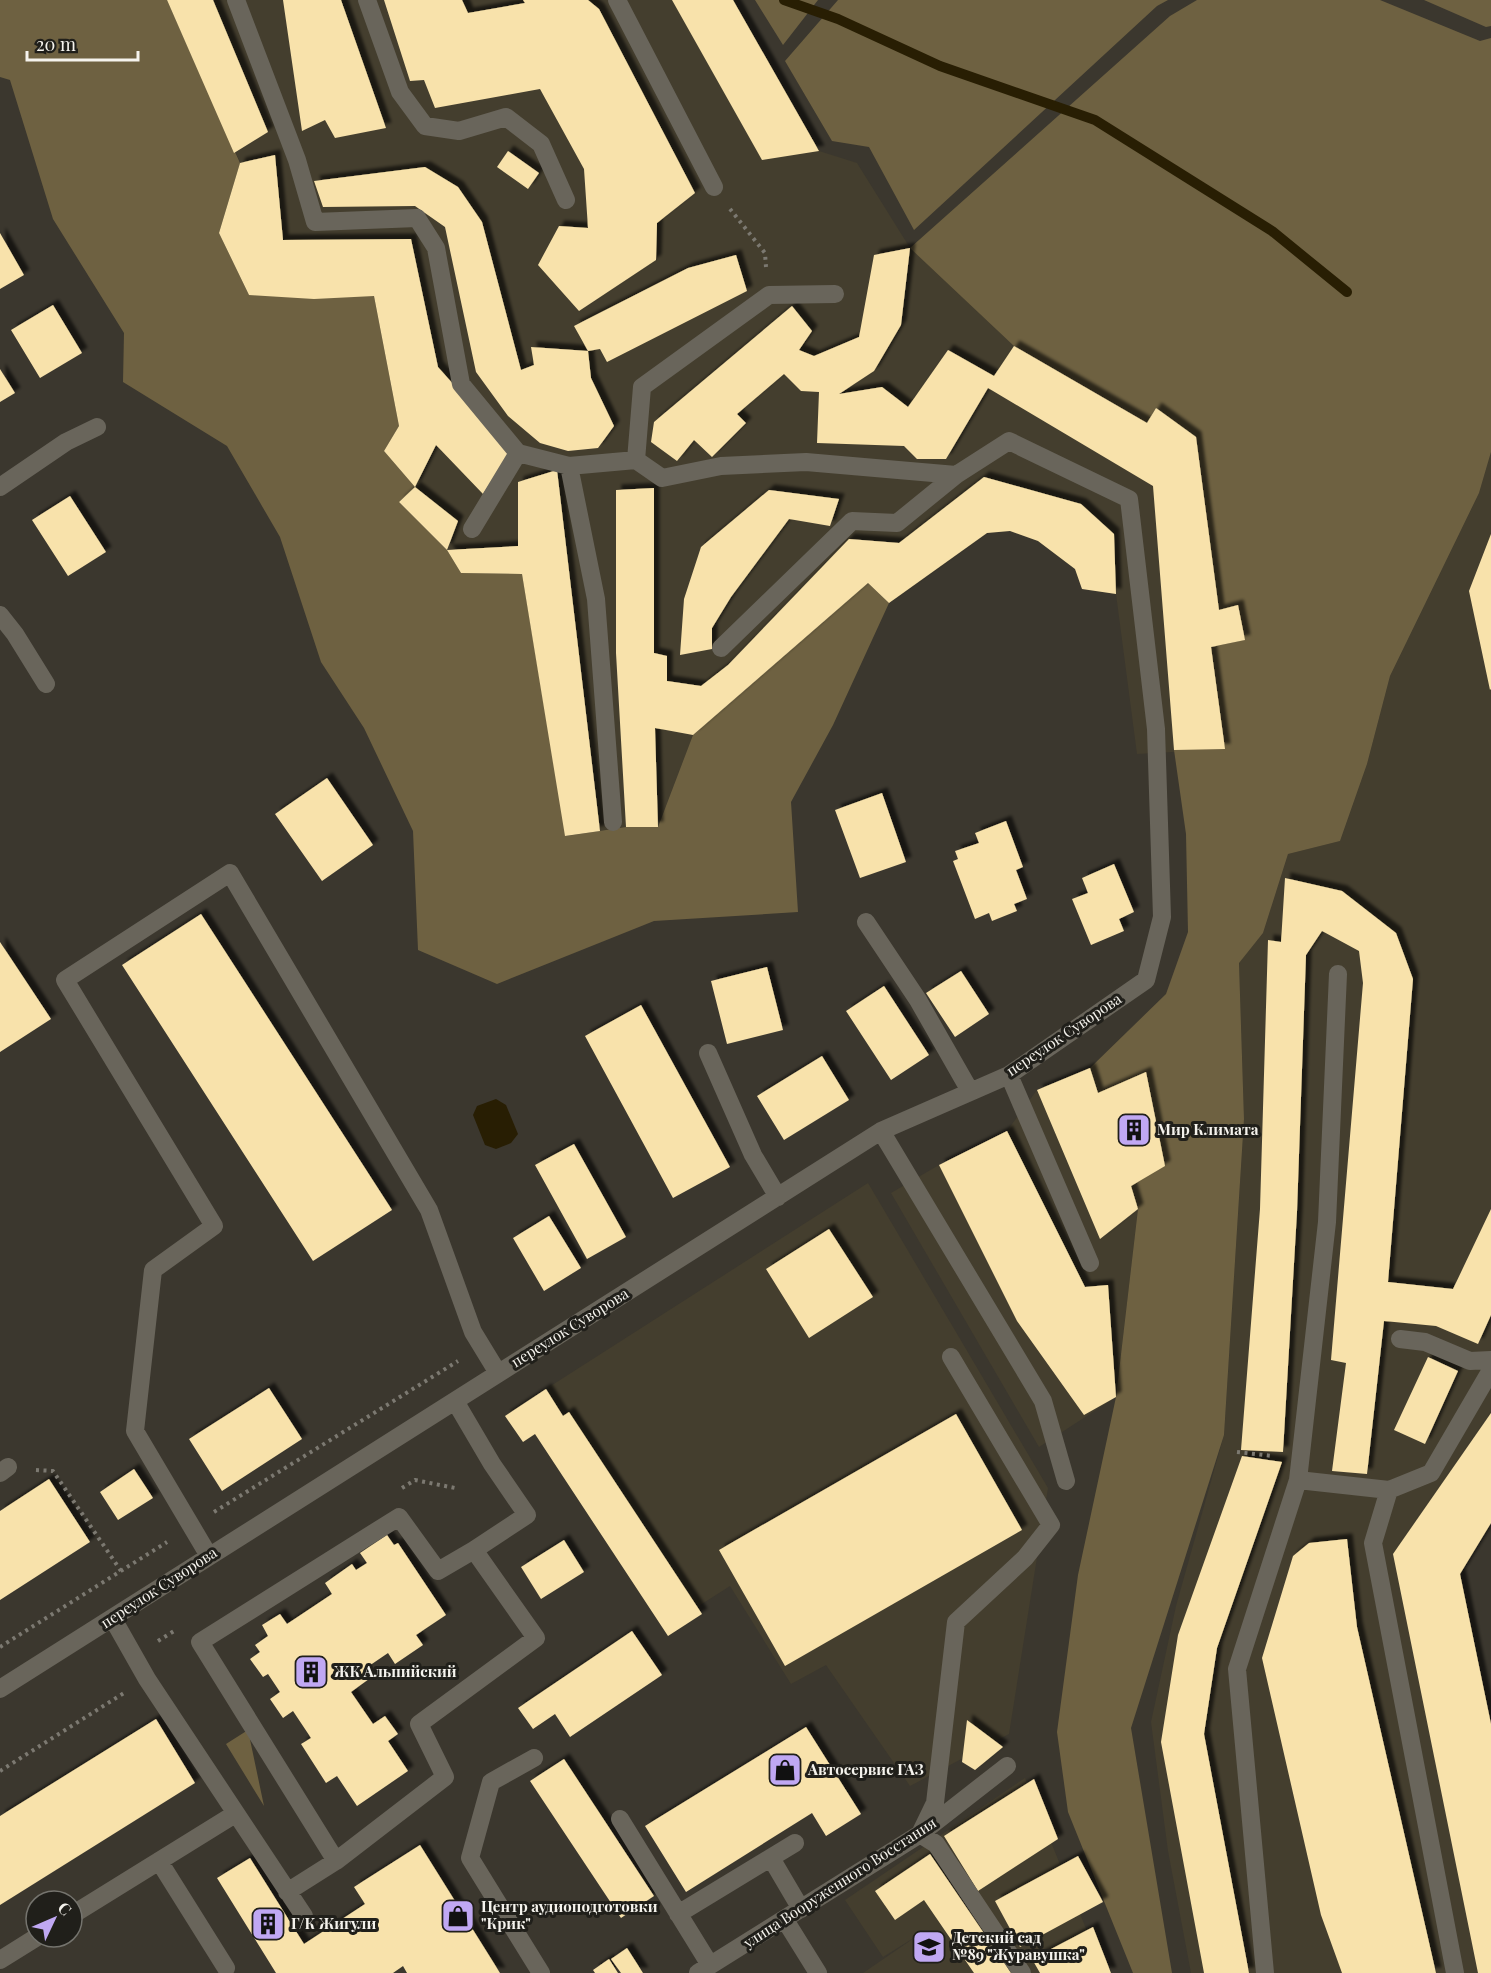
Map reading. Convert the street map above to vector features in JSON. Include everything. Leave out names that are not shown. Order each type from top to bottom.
[{"type":"street","points":[[236,0],[297,160],[315,222],[417,218],[436,248],[461,384],[518,453],[569,466],[636,460],[662,478],[721,466],[806,462],[956,475]]},
{"type":"street","points":[[367,0],[400,93],[425,126],[459,131],[506,117],[541,144],[566,200]]},
{"type":"street","points":[[617,0],[714,187]]},
{"type":"street","points":[[636,460],[642,387],[769,295],[835,294]]},
{"type":"street","points":[[0,487],[66,442],[97,427]]},
{"type":"street","name":"переулок Суворова","points":[[0,1689],[880,1131],[1009,1075],[1146,980],[1162,917],[1156,729],[1129,499],[1009,441],[956,475]]},
{"type":"street","points":[[472,529],[518,453]]},
{"type":"street","points":[[569,466],[596,599],[613,822]]},
{"type":"street","points":[[721,648],[852,521],[897,523],[956,475]]},
{"type":"street","points":[[0,615],[15,634],[46,684]]},
{"type":"street","points":[[209,1556],[135,1431],[153,1270],[214,1227],[65,980],[230,873],[429,1210],[473,1332],[498,1373]]},
{"type":"street","points":[[866,922],[918,1000],[970,1091]]},
{"type":"street","points":[[1265,1973],[1237,1669],[1299,1480],[1327,1222],[1338,974]]},
{"type":"street","points":[[708,1053],[753,1155],[778,1197]]},
{"type":"street","points":[[1009,1075],[1090,1263]]},
{"type":"street","points":[[880,1131],[1043,1401],[1066,1481]]},
{"type":"street","points":[[1400,1339],[1425,1342],[1470,1361],[1491,1360]]},
{"type":"street","points":[[951,1357],[1051,1525],[1025,1558],[956,1622],[935,1803],[920,1833],[936,1844],[1022,1973]]},
{"type":"street","points":[[1299,1480],[1389,1490],[1431,1473],[1491,1370]]},
{"type":"street","points":[[336,1861],[200,1642],[399,1517],[438,1571],[527,1515],[492,1464],[454,1401]]},
{"type":"street","points":[[1389,1490],[1374,1543],[1455,1973]]},
{"type":"street","points":[[288,1892],[336,1861],[445,1777],[419,1724],[536,1638],[474,1550]]},
{"type":"street","points":[[113,1619],[147,1679],[304,1916]]},
{"type":"street","points":[[534,1758],[491,1782],[470,1858],[541,1973]]},
{"type":"street","name":"улица Вооруженного Восстания","points":[[704,1969],[920,1833],[1007,1766]]},
{"type":"street","points":[[84,1908],[235,1814]]},
{"type":"street","points":[[620,1819],[678,1914],[704,1969]]},
{"type":"street","points":[[678,1914],[795,1843]]},
{"type":"street","points":[[771,1858],[801,1909]]},
{"type":"street","points":[[159,1861],[225,1971]]},
{"type":"street","points":[[785,1920],[818,1973]]},
{"type":"street","points":[[0,1960],[24,1945]]},
{"type":"path","points":[[714,187],[765,253],[769,295]]},
{"type":"path","points":[[0,1647],[481,1346]]},
{"type":"path","points":[[1237,1452],[1301,1457]]},
{"type":"path","points":[[4,1470],[53,1472],[121,1571]]},
{"type":"shaded area","points":[[0,0],[167,0],[240,163],[219,233],[249,295],[374,296],[399,426],[384,451],[415,487],[399,502],[447,550],[461,573],[522,574],[566,836],[626,827],[658,827],[693,735],[868,583],[889,603],[833,725],[791,802],[798,912],[654,921],[497,984],[418,950],[413,831],[364,728],[321,662],[280,537],[227,446],[123,382],[124,333],[53,219],[10,80],[0,77]]},
{"type":"shaded area","points":[[167,0],[733,0],[819,151],[857,163],[910,248],[1196,437],[1219,609],[1238,605],[1245,640],[1225,749],[1137,754],[1116,594],[1082,589],[1075,569],[1038,541],[1010,531],[987,533],[889,603],[868,583],[693,735],[658,827],[626,827],[565,836],[461,573],[399,502],[249,295],[219,233],[240,162]]},
{"type":"shaded area","points":[[755,0],[818,0],[783,45]]},
{"type":"shaded area","points":[[838,0],[1168,0],[1157,6],[914,230],[869,147],[832,141],[785,61]]},
{"type":"shaded area","points":[[1197,0],[1380,0],[1480,41],[1491,38],[1491,452],[1479,493],[1390,676],[1367,764],[1340,841],[1288,854],[1263,933],[1239,963],[1244,1119],[1224,1435],[1131,1728],[1172,1973],[1133,1973],[1068,1812],[1057,1732],[1078,1575],[1116,1397],[1138,1209],[1090,1068],[1166,994],[1188,932],[1186,834],[1174,750],[1211,647],[1244,640],[1238,605],[1219,610],[1196,437],[1156,408],[1147,423],[1014,346],[910,248],[1170,16]]},
{"type":"shaded area","points":[[1424,0],[1491,0],[1491,26],[1486,27]]},
{"type":"shaded area","points":[[1491,452],[1491,1523],[1460,1574],[1491,1724],[1491,1973],[1191,1973],[1168,1851],[1151,1722],[1176,1606],[1224,1435],[1244,1119],[1239,962],[1263,933],[1288,854],[1340,841],[1367,764],[1390,676],[1479,493]]},
{"type":"shaded area","points":[[1090,1068],[1138,1209],[1116,1397],[1039,1447],[891,1193],[939,1165],[1007,1131],[1037,1090]]},
{"type":"shaded area","points":[[496,1099],[506,1105],[518,1134],[511,1143],[496,1149],[485,1145],[473,1115],[477,1106]]},
{"type":"shaded area","points":[[868,1183],[1048,1488],[1009,1734],[910,1786],[826,1665],[791,1684],[730,1586],[697,1607],[569,1412],[563,1416],[546,1389]]},
{"type":"shaded area","points":[[248,1730],[264,1806],[226,1744]]},
{"type":"shaded area","points":[[1025,1778],[1104,1973],[863,1973],[920,1934],[883,1957],[845,1900]]},
{"type":"building","points":[[167,0],[213,0],[268,132],[234,153]]},
{"type":"building","points":[[283,0],[341,0],[386,128],[335,138],[325,120],[302,131]]},
{"type":"building","points":[[384,0],[462,0],[468,13],[525,3],[523,0],[588,0],[599,9],[695,193],[657,223],[656,260],[579,311],[538,265],[559,226],[588,228],[584,169],[540,89],[435,108],[424,80],[410,81]]},
{"type":"building","points":[[672,0],[733,0],[819,151],[762,160]]},
{"type":"building","points":[[508,151],[539,173],[528,189],[497,167]]},
{"type":"building","points":[[275,155],[283,240],[411,239],[438,367],[512,450],[483,494],[436,445],[415,487],[384,451],[399,426],[374,296],[314,299],[249,295],[219,233],[240,163]]},
{"type":"building","points":[[425,167],[458,187],[482,222],[521,370],[534,365],[531,347],[588,351],[591,378],[614,426],[598,448],[568,451],[540,443],[508,416],[476,372],[445,227],[415,206],[323,207],[314,181]]},
{"type":"building","points":[[0,233],[24,275],[0,289]]},
{"type":"building","points":[[910,248],[901,325],[874,371],[839,394],[882,387],[908,407],[948,350],[994,376],[1014,346],[1147,423],[1156,408],[1196,437],[1219,610],[1238,605],[1245,640],[1211,647],[1225,749],[1174,750],[1153,486],[988,388],[946,459],[917,459],[904,446],[817,443],[819,392],[801,391],[784,374],[737,414],[746,423],[712,457],[694,440],[677,461],[651,442],[654,422],[792,306],[812,331],[799,350],[814,356],[859,337],[874,255]]},
{"type":"building","points":[[736,255],[747,291],[607,362],[600,349],[588,351],[574,326],[688,268]]},
{"type":"building","points":[[53,305],[82,353],[40,378],[11,330]]},
{"type":"building","points":[[0,369],[15,393],[0,402]]},
{"type":"building","points":[[557,470],[600,831],[565,836],[522,574],[461,573],[447,550],[518,546],[518,482]]},
{"type":"building","points":[[984,477],[1081,504],[1114,534],[1116,594],[1082,589],[1075,569],[1038,541],[1010,531],[987,533],[889,603],[868,583],[693,735],[655,728],[658,827],[626,827],[616,653],[616,490],[654,488],[654,653],[667,656],[667,681],[701,686],[728,665],[849,539],[899,543]]},
{"type":"building","points":[[415,487],[458,521],[447,550],[399,502]]},
{"type":"building","points":[[769,490],[839,499],[830,526],[789,519],[731,597],[712,628],[712,649],[680,655],[684,599],[701,547]]},
{"type":"building","points":[[70,496],[106,552],[68,576],[32,520]]},
{"type":"building","points":[[1491,534],[1491,689],[1490,690],[1469,591]]},
{"type":"building","points":[[327,778],[373,845],[322,881],[275,814]]},
{"type":"building","points":[[882,793],[906,862],[860,878],[835,810]]},
{"type":"building","points":[[1006,821],[1023,867],[1016,870],[1027,899],[1014,904],[1017,911],[992,921],[989,913],[975,919],[953,861],[958,859],[955,851],[979,843],[975,833]]},
{"type":"building","points":[[1114,864],[1134,912],[1119,919],[1124,931],[1091,945],[1072,899],[1088,893],[1082,878]]},
{"type":"building","points":[[1285,878],[1342,891],[1396,933],[1413,979],[1388,1282],[1453,1289],[1491,1209],[1491,1315],[1478,1344],[1436,1326],[1384,1321],[1367,1474],[1332,1471],[1346,1363],[1331,1360],[1363,983],[1359,951],[1322,931],[1306,955],[1297,1212],[1283,1452],[1241,1450],[1260,1209],[1268,940],[1281,942]]},
{"type":"building","points":[[201,914],[392,1210],[313,1261],[122,965]]},
{"type":"building","points":[[0,942],[51,1019],[0,1052]]},
{"type":"building","points":[[767,967],[783,1030],[727,1044],[711,981]]},
{"type":"building","points":[[961,971],[989,1014],[955,1037],[926,993]]},
{"type":"building","points":[[884,986],[929,1055],[891,1080],[846,1011]]},
{"type":"building","points":[[641,1005],[730,1167],[673,1198],[585,1036]]},
{"type":"building","points":[[822,1056],[849,1100],[784,1140],[757,1096]]},
{"type":"building","points":[[1090,1068],[1098,1093],[1146,1072],[1165,1166],[1131,1186],[1138,1209],[1100,1239],[1037,1090]]},
{"type":"building","points":[[1007,1131],[1085,1287],[1108,1285],[1116,1397],[1084,1415],[1017,1321],[939,1165]]},
{"type":"building","points":[[574,1144],[626,1237],[587,1259],[535,1165]]},
{"type":"building","points":[[549,1216],[581,1268],[544,1291],[513,1238]]},
{"type":"building","points":[[829,1229],[873,1297],[809,1338],[766,1269]]},
{"type":"building","points":[[1428,1357],[1458,1371],[1425,1444],[1394,1430]]},
{"type":"building","points":[[269,1388],[302,1439],[222,1491],[189,1439]]},
{"type":"building","points":[[546,1389],[563,1416],[569,1412],[702,1614],[668,1636],[535,1434],[523,1442],[505,1416]]},
{"type":"building","points":[[1491,1413],[1491,1523],[1460,1574],[1491,1724],[1491,1973],[1478,1973],[1393,1554]]},
{"type":"building","points":[[956,1414],[1022,1530],[785,1666],[719,1550]]},
{"type":"building","points":[[1242,1456],[1282,1462],[1217,1648],[1204,1734],[1249,1973],[1204,1973],[1161,1742],[1178,1635]]},
{"type":"building","points":[[134,1469],[153,1498],[118,1520],[100,1492]]},
{"type":"building","points":[[49,1479],[90,1542],[0,1600],[0,1511]]},
{"type":"building","name":"ЖК Альпийский","points":[[387,1535],[394,1545],[398,1543],[446,1615],[416,1635],[423,1645],[395,1664],[388,1653],[363,1670],[369,1679],[351,1692],[373,1724],[385,1716],[398,1734],[388,1741],[408,1771],[357,1806],[337,1776],[326,1783],[301,1744],[311,1738],[293,1711],[283,1718],[270,1699],[280,1692],[268,1674],[263,1677],[250,1659],[260,1652],[255,1645],[268,1636],[262,1625],[280,1614],[287,1624],[332,1594],[325,1583],[352,1564],[356,1570],[367,1563],[360,1553]]},
{"type":"building","points":[[1347,1539],[1357,1627],[1436,1973],[1342,1973],[1321,1915],[1262,1658],[1293,1556],[1309,1543]]},
{"type":"building","points":[[564,1540],[584,1572],[541,1599],[521,1567]]},
{"type":"building","points":[[632,1631],[662,1675],[570,1737],[555,1714],[533,1729],[518,1708]]},
{"type":"building","points":[[156,1719],[195,1783],[0,1905],[0,1816]]},
{"type":"building","points":[[967,1720],[1003,1747],[975,1770],[962,1762]]},
{"type":"building","name":"Автосервис ГАЗ","points":[[806,1727],[861,1814],[826,1836],[812,1813],[686,1892],[645,1826]]},
{"type":"building","points":[[564,1759],[654,1896],[621,1918],[530,1781]]},
{"type":"building","points":[[1034,1779],[1058,1839],[978,1891],[944,1836]]},
{"type":"building","points":[[420,1845],[500,1973],[407,1973],[403,1966],[393,1973],[276,1973],[217,1878],[250,1858],[304,1944],[365,1904],[354,1887]]},
{"type":"building","points":[[930,1854],[1011,1973],[974,1973],[924,1900],[895,1920],[875,1891]]},
{"type":"building","points":[[1078,1856],[1103,1902],[1020,1947],[995,1901]]},
{"type":"building","points":[[1093,1927],[1111,1973],[1040,1973],[1032,1959]]},
{"type":"building","points":[[627,1948],[643,1973],[621,1973],[611,1959]]},
{"type":"building","points":[[609,1959],[618,1973],[595,1973],[593,1970]]},
{"type":"waterway","points":[[784,0],[838,19],[940,66],[1095,120],[1272,231],[1347,292]]},
{"type":"place","name":"Мир Климата","points":[[1134,1130]]},
{"type":"place","name":"ЖК Альпийский","points":[[311,1672]]},
{"type":"place","name":"Автосервис ГАЗ","points":[[785,1770]]},
{"type":"place","name":"Центр аудиоподготовки \"Крик\"","points":[[458,1916]]},
{"type":"place","name":"Г/К Жигули","points":[[268,1924]]},
{"type":"place","name":"Детский сад №89 \"Журавушка\"","points":[[929,1947]]}]
